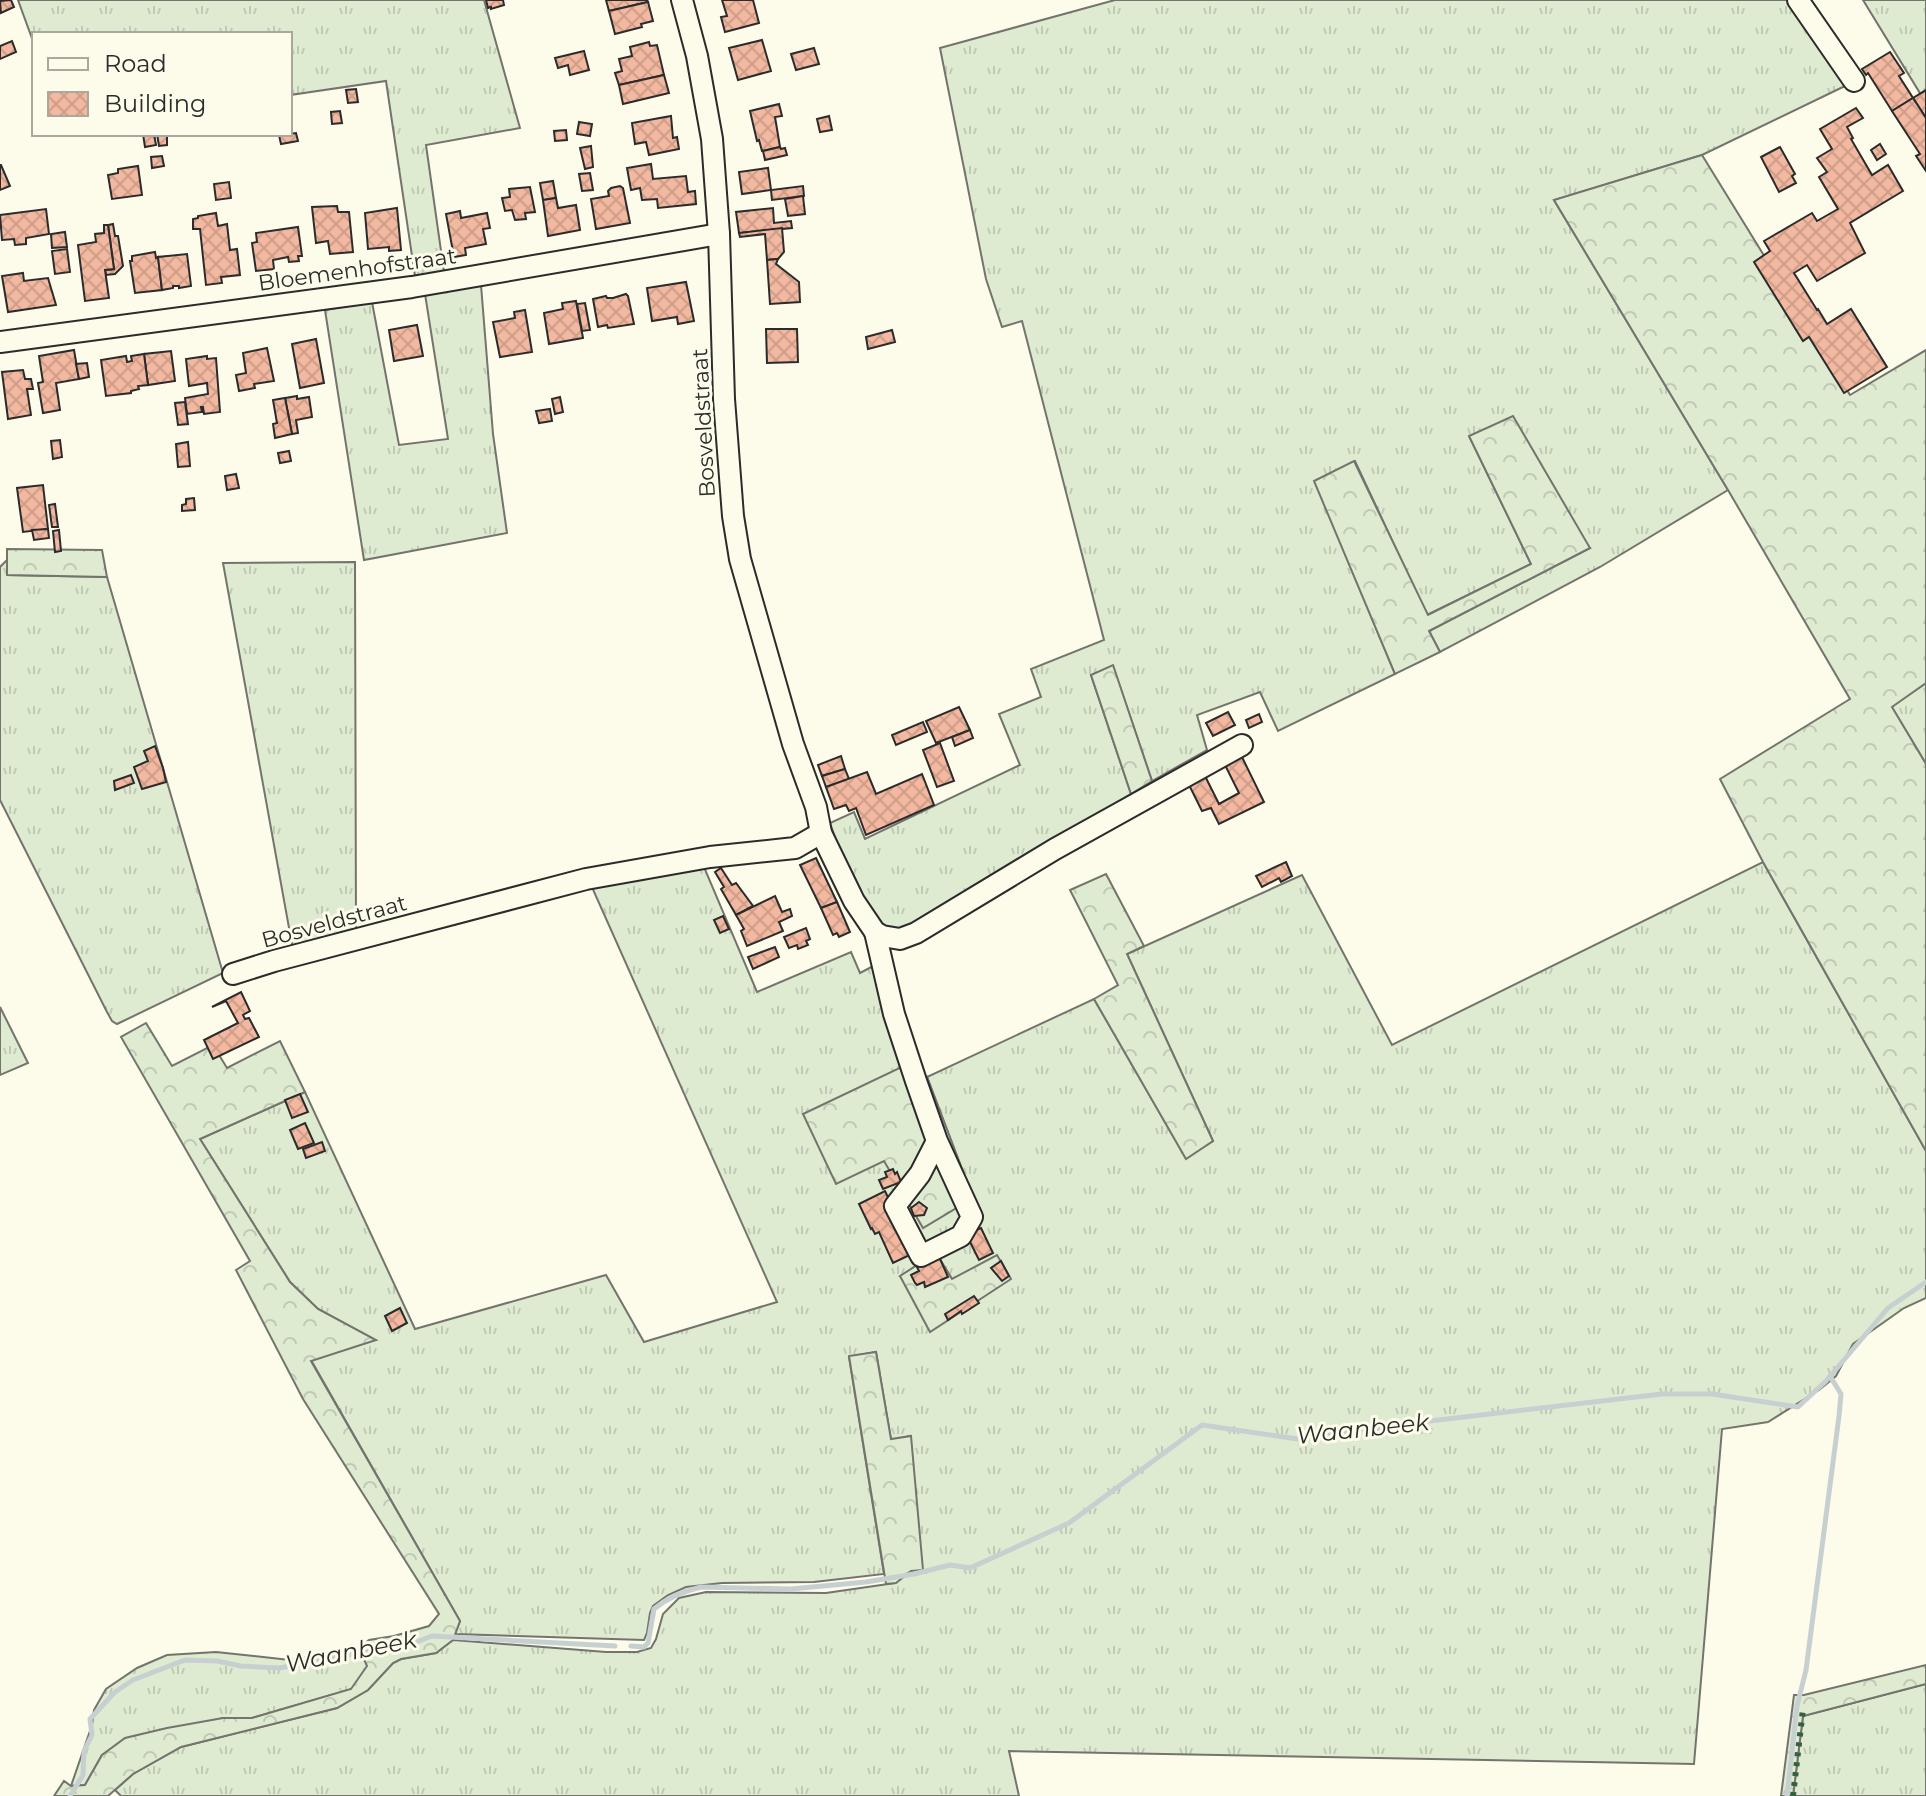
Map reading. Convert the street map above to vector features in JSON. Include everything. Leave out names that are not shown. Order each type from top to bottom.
[{"type":"street","name":"Bosveldstraat","points":[[682,0],[697,56],[712,139],[719,234],[724,399],[733,516],[740,559],[793,744],[816,807],[821,833],[854,901],[875,932]]},
{"type":"street","points":[[1798,0],[1854,81]]},
{"type":"street","name":"Bloemenhofstraat","points":[[0,342],[412,287],[719,234]]},
{"type":"street","points":[[875,932],[900,939],[916,933],[1055,849],[1242,745]]},
{"type":"street","name":"Bosveldstraat","points":[[233,974],[586,879],[710,857],[795,848],[821,833]]},
{"type":"street","points":[[875,932],[894,1014],[937,1141],[972,1217],[961,1236],[921,1256],[895,1206],[920,1174],[937,1141]]},
{"type":"green space","points":[[18,0],[484,0],[520,128],[426,145],[444,272],[415,276],[386,81],[292,95],[292,32],[32,32],[32,38]]},
{"type":"green space","points":[[1115,0],[1788,0],[1847,85],[1702,155],[1554,200],[1728,490],[1600,567],[1440,652],[1429,631],[1590,548],[1469,436],[1531,564],[1427,615],[1355,461],[1315,481],[1395,674],[1278,731],[1260,692],[1197,715],[1207,750],[1152,781],[1113,666],[1091,675],[1131,794],[899,931],[880,926],[849,877],[830,823],[854,812],[865,839],[1020,765],[999,714],[1041,697],[1031,669],[1104,640],[1022,321],[1002,327],[986,279],[940,48]]},
{"type":"green space","points":[[1863,0],[1926,0],[1926,103]]},
{"type":"green space","points":[[1702,155],[1850,395],[1926,350],[1926,683],[1892,707],[1926,764],[1926,1151],[1763,862],[1720,779],[1850,699],[1554,200]]},
{"type":"green space","points":[[481,285],[493,434],[507,533],[364,560],[325,310],[372,302],[399,445],[448,439],[425,294]]},
{"type":"green space","points":[[1513,416],[1590,548],[1429,631],[1440,652],[1395,674],[1314,481],[1354,461],[1428,615],[1531,564],[1469,436]]},
{"type":"green space","points":[[7,549],[102,550],[107,577],[7,575]]},
{"type":"green space","points":[[7,560],[7,575],[107,577],[223,973],[117,1024],[107,1012],[0,800],[0,567]]},
{"type":"green space","points":[[355,562],[356,932],[293,950],[223,563]]},
{"type":"green space","points":[[1113,665],[1152,781],[1131,794],[1091,675]]},
{"type":"green space","points":[[1926,683],[1926,764],[1891,706]]},
{"type":"green space","points":[[1763,862],[1926,1151],[1926,1298],[1904,1308],[1853,1344],[1836,1376],[1819,1390],[1768,1422],[1722,1429],[1694,1764],[1009,1751],[1019,1796],[121,1796],[115,1790],[133,1774],[181,1747],[337,1708],[368,1690],[393,1663],[436,1653],[453,1640],[637,1652],[651,1648],[663,1614],[679,1598],[706,1592],[826,1593],[895,1583],[911,1570],[910,1436],[891,1440],[876,1352],[849,1357],[884,1574],[814,1582],[722,1583],[686,1587],[653,1606],[644,1640],[455,1634],[460,1621],[311,1360],[375,1340],[318,1309],[290,1282],[200,1139],[305,1092],[415,1329],[606,1275],[644,1342],[777,1302],[591,885],[704,867],[757,992],[851,952],[860,973],[877,964],[905,1066],[804,1114],[884,1161],[973,1198],[927,1077],[1094,999],[1186,1158],[1213,1141],[1127,954],[1302,875],[1392,1045]],"holes":[[[936,1253],[952,1279],[901,1276]]]},
{"type":"green space","points":[[1106,874],[1144,946],[1127,954],[1213,1141],[1186,1159],[1094,999],[1118,985],[1070,890]]},
{"type":"green space","points":[[0,1007],[28,1063],[0,1075]]},
{"type":"green space","points":[[146,1023],[172,1066],[213,1045],[227,1068],[280,1041],[305,1092],[200,1139],[290,1282],[318,1309],[376,1340],[311,1361],[460,1621],[453,1640],[436,1653],[393,1663],[368,1690],[337,1708],[181,1747],[133,1774],[108,1796],[54,1796],[64,1781],[71,1786],[85,1785],[102,1755],[125,1738],[223,1718],[252,1718],[351,1689],[367,1666],[359,1648],[369,1640],[429,1626],[439,1614],[303,1399],[236,1270],[250,1261],[121,1037]]},
{"type":"green space","points":[[912,1062],[919,1081],[927,1077],[973,1198],[923,1228],[884,1161],[836,1184],[803,1114]]},
{"type":"green space","points":[[936,1253],[952,1279],[997,1255],[1011,1279],[930,1332],[900,1276]]},
{"type":"green space","points":[[876,1352],[891,1439],[911,1436],[923,1570],[911,1571],[896,1583],[886,1584],[849,1356]]},
{"type":"green space","points":[[359,1648],[368,1666],[352,1689],[252,1718],[223,1718],[102,1755],[85,1785],[71,1786],[92,1725],[94,1710],[106,1689],[137,1668],[167,1655],[216,1652],[290,1660]]},
{"type":"green space","points":[[1926,1665],[1926,1684],[1803,1716],[1793,1796],[1781,1796],[1794,1695]]},
{"type":"green space","points":[[1926,1684],[1926,1796],[1793,1796],[1803,1716]]},
{"type":"building","points":[[11,0],[14,7],[1,13],[0,1]]},
{"type":"building","points":[[486,0],[503,0],[504,5],[491,9]]},
{"type":"building","points":[[606,0],[647,0],[648,2],[609,11]]},
{"type":"building","points":[[722,0],[753,0],[759,23],[725,32],[721,17],[727,16]]},
{"type":"building","points":[[648,2],[653,21],[615,34],[609,11]]},
{"type":"building","points":[[762,40],[771,71],[738,80],[729,48]]},
{"type":"building","points":[[12,41],[16,52],[0,59],[0,46]]},
{"type":"building","points":[[649,42],[650,46],[657,45],[664,75],[619,85],[615,73],[622,71],[619,59],[632,56],[630,47]]},
{"type":"building","points":[[814,48],[819,64],[796,70],[791,54]]},
{"type":"building","points":[[584,51],[589,70],[570,75],[568,65],[558,68],[555,58]]},
{"type":"building","points":[[1890,52],[1904,73],[1899,76],[1913,98],[1892,111],[1868,73],[1866,75],[1862,69]]},
{"type":"building","points":[[664,75],[669,93],[623,104],[619,85]]},
{"type":"building","points":[[356,89],[358,102],[348,103],[346,90]]},
{"type":"building","points":[[1926,90],[1926,118],[1913,98]]},
{"type":"building","points":[[1913,98],[1926,118],[1926,171],[1916,156],[1920,154],[1892,111]]},
{"type":"building","points":[[779,104],[782,116],[775,117],[780,147],[762,151],[750,111]]},
{"type":"building","points":[[1856,108],[1863,118],[1847,127],[1851,139],[1872,175],[1888,165],[1903,191],[1850,223],[1865,253],[1817,281],[1807,265],[1794,273],[1827,324],[1851,309],[1887,367],[1844,393],[1809,337],[1803,341],[1754,262],[1770,251],[1764,241],[1812,213],[1817,221],[1838,209],[1819,177],[1827,172],[1817,158],[1832,149],[1820,129]]},
{"type":"building","points":[[340,111],[342,123],[332,124],[331,112]]},
{"type":"building","points":[[671,116],[673,138],[677,137],[679,149],[649,155],[646,142],[635,144],[632,123]]},
{"type":"building","points":[[829,116],[832,130],[820,132],[817,119]]},
{"type":"building","points":[[579,122],[592,124],[590,136],[577,134]]},
{"type":"building","points":[[566,130],[567,140],[555,141],[554,131]]},
{"type":"building","points":[[296,133],[298,141],[281,144],[279,136],[292,136]]},
{"type":"building","points":[[143,136],[154,136],[156,145],[145,147]]},
{"type":"building","points":[[157,136],[167,136],[167,145],[159,146]]},
{"type":"building","points":[[1880,144],[1886,154],[1877,160],[1871,150]]},
{"type":"building","points":[[591,146],[593,167],[585,169],[580,148]]},
{"type":"building","points":[[1780,147],[1795,174],[1792,176],[1796,183],[1779,192],[1761,157]]},
{"type":"building","points":[[785,148],[787,155],[765,160],[763,151]]},
{"type":"building","points":[[162,156],[164,166],[152,168],[151,157]]},
{"type":"building","points":[[651,164],[653,179],[686,176],[688,192],[695,191],[696,204],[658,208],[657,199],[642,200],[640,188],[631,190],[627,168]]},
{"type":"building","points":[[0,165],[10,186],[0,190]]},
{"type":"building","points":[[138,166],[142,195],[112,199],[108,175],[118,173],[118,169]]},
{"type":"building","points":[[768,168],[771,190],[742,194],[739,172]]},
{"type":"building","points":[[590,173],[593,190],[582,191],[579,174]]},
{"type":"building","points":[[553,181],[556,198],[543,200],[540,183]]},
{"type":"building","points":[[229,182],[231,198],[216,200],[214,184]]},
{"type":"building","points":[[620,186],[630,223],[596,229],[591,199],[609,196],[611,188]]},
{"type":"building","points":[[803,186],[804,196],[772,200],[771,190]]},
{"type":"building","points":[[530,187],[535,212],[525,213],[526,219],[515,220],[512,210],[505,211],[502,198],[510,197],[509,189]]},
{"type":"building","points":[[803,196],[805,214],[788,216],[785,199]]},
{"type":"building","points":[[556,198],[558,208],[576,205],[580,230],[548,236],[543,200]]},
{"type":"building","points":[[337,206],[338,212],[349,212],[353,252],[330,254],[328,241],[316,243],[312,207]]},
{"type":"building","points":[[397,208],[401,250],[389,251],[389,247],[368,249],[365,213]]},
{"type":"building","points":[[773,208],[774,223],[791,221],[792,228],[739,233],[736,212]]},
{"type":"building","points":[[46,209],[49,234],[26,238],[26,244],[15,245],[14,239],[2,240],[0,215]]},
{"type":"building","points":[[460,211],[461,218],[487,213],[490,228],[483,229],[486,244],[465,248],[466,255],[454,257],[446,214]]},
{"type":"building","points":[[216,213],[218,226],[227,224],[230,250],[237,249],[240,275],[221,277],[222,283],[206,285],[200,229],[193,229],[193,219]]},
{"type":"building","points":[[113,224],[123,266],[115,274],[106,275],[105,270],[114,269],[108,225]]},
{"type":"building","points":[[104,225],[108,225],[114,269],[105,270],[109,298],[85,301],[78,245],[96,242],[95,234],[104,233]]},
{"type":"building","points":[[298,227],[302,256],[298,256],[299,261],[289,262],[288,257],[273,260],[274,269],[256,271],[252,243],[257,242],[256,233]]},
{"type":"building","points":[[782,228],[784,252],[778,259],[767,260],[765,234],[740,237],[739,233]]},
{"type":"building","points":[[65,232],[67,247],[52,248],[51,234]]},
{"type":"building","points":[[67,249],[70,272],[55,274],[52,251]]},
{"type":"building","points":[[155,252],[162,290],[135,293],[132,256]]},
{"type":"building","points":[[187,254],[191,286],[173,286],[162,290],[158,257]]},
{"type":"building","points":[[778,259],[776,264],[799,282],[800,302],[770,304],[767,260]]},
{"type":"building","points":[[23,273],[24,281],[48,278],[56,305],[8,312],[2,276]]},
{"type":"building","points":[[686,282],[694,321],[678,324],[677,317],[652,321],[647,288]]},
{"type":"building","points":[[626,294],[634,324],[598,327],[593,299]]},
{"type":"building","points":[[576,301],[583,338],[549,344],[544,313],[563,309],[562,303]]},
{"type":"building","points":[[585,303],[590,330],[582,331],[577,304]]},
{"type":"building","points":[[525,310],[532,352],[500,357],[493,322],[515,318],[514,312]]},
{"type":"building","points":[[417,325],[423,356],[394,361],[389,330]]},
{"type":"building","points":[[766,329],[797,329],[798,362],[767,363]]},
{"type":"building","points":[[892,330],[895,342],[868,349],[866,337]]},
{"type":"building","points":[[316,339],[324,383],[300,388],[292,344]]},
{"type":"building","points":[[267,348],[274,381],[254,384],[255,388],[239,391],[236,375],[246,373],[243,353]]},
{"type":"building","points":[[74,350],[79,379],[56,383],[60,410],[43,413],[38,383],[43,382],[39,356]]},
{"type":"building","points":[[171,351],[175,381],[148,385],[144,354]]},
{"type":"building","points":[[144,354],[148,385],[138,386],[139,389],[131,393],[106,396],[101,360],[126,356],[127,362],[132,361],[131,356]]},
{"type":"building","points":[[207,356],[207,359],[216,358],[220,412],[204,414],[201,407],[202,412],[187,414],[185,398],[208,394],[207,383],[189,386],[186,359]]},
{"type":"building","points":[[87,363],[89,377],[79,379],[76,364]]},
{"type":"building","points":[[23,370],[25,379],[31,379],[33,389],[27,389],[31,415],[8,419],[2,372]]},
{"type":"building","points":[[297,396],[297,399],[309,397],[312,417],[296,420],[298,433],[292,434],[285,398]]},
{"type":"building","points":[[560,397],[563,412],[555,414],[552,399]]},
{"type":"building","points":[[285,398],[292,434],[275,438],[273,424],[277,423],[273,400]]},
{"type":"building","points":[[185,402],[188,424],[178,425],[175,403]]},
{"type":"building","points":[[550,409],[552,421],[539,423],[536,411]]},
{"type":"building","points":[[60,440],[62,457],[53,459],[51,441]]},
{"type":"building","points":[[188,442],[190,466],[178,467],[176,444]]},
{"type":"building","points":[[289,451],[291,461],[280,463],[278,453]]},
{"type":"building","points":[[236,474],[239,488],[227,490],[225,476]]},
{"type":"building","points":[[43,485],[48,529],[23,532],[17,488]]},
{"type":"building","points":[[194,498],[195,510],[182,511],[186,499]]},
{"type":"building","points":[[55,504],[58,527],[52,527],[49,505]]},
{"type":"building","points":[[48,529],[49,538],[34,540],[32,530]]},
{"type":"building","points":[[59,530],[61,551],[55,552],[53,531]]},
{"type":"building","points":[[959,707],[970,730],[936,743],[926,721]]},
{"type":"building","points":[[1228,712],[1235,725],[1213,736],[1206,723]]},
{"type":"building","points":[[1259,714],[1262,722],[1249,728],[1246,720]]},
{"type":"building","points":[[923,722],[927,732],[896,745],[892,735]]},
{"type":"building","points":[[970,730],[973,738],[955,746],[952,737]]},
{"type":"building","points":[[940,743],[954,781],[937,787],[923,750]]},
{"type":"building","points":[[155,746],[166,782],[142,789],[134,767],[148,761],[144,751]]},
{"type":"building","points":[[1241,755],[1264,802],[1219,824],[1211,808],[1202,811],[1187,781],[1203,772],[1219,804],[1239,793],[1224,763]]},
{"type":"building","points":[[841,756],[845,769],[822,776],[818,765]]},
{"type":"building","points":[[845,769],[849,779],[826,787],[822,776]]},
{"type":"building","points":[[867,772],[876,794],[922,774],[934,805],[866,835],[856,808],[849,811],[846,805],[834,809],[826,787]]},
{"type":"building","points":[[131,775],[134,783],[115,790],[114,781]]},
{"type":"building","points":[[816,858],[837,902],[821,908],[800,865]]},
{"type":"building","points":[[1286,862],[1292,876],[1281,882],[1279,878],[1262,887],[1256,876]]},
{"type":"building","points":[[721,868],[732,885],[736,883],[753,906],[736,915],[715,872]]},
{"type":"building","points":[[775,896],[782,912],[790,909],[792,916],[779,922],[783,931],[747,946],[741,931],[744,929],[736,915]]},
{"type":"building","points":[[837,902],[850,932],[839,937],[837,933],[833,935],[821,908]]},
{"type":"building","points":[[723,916],[729,929],[720,933],[714,920]]},
{"type":"building","points":[[806,928],[810,939],[806,941],[808,945],[789,948],[784,937]]},
{"type":"building","points":[[775,947],[779,957],[753,969],[748,957]]},
{"type":"building","points":[[241,992],[250,1011],[243,1015],[245,1019],[249,1018],[259,1037],[213,1059],[204,1040],[238,1023],[226,1001],[212,1007]]},
{"type":"building","points":[[300,1094],[308,1112],[292,1118],[285,1100]]},
{"type":"building","points":[[305,1123],[314,1143],[298,1149],[290,1130]]},
{"type":"building","points":[[322,1142],[325,1151],[306,1158],[303,1149]]},
{"type":"building","points":[[893,1169],[901,1182],[883,1189],[879,1180],[887,1177],[885,1172]]},
{"type":"building","points":[[885,1191],[914,1253],[893,1263],[879,1232],[875,1234],[871,1229],[859,1204]]},
{"type":"building","points":[[919,1202],[927,1208],[924,1215],[914,1216],[911,1208]]},
{"type":"building","points":[[981,1228],[993,1253],[979,1260],[966,1234]]},
{"type":"building","points":[[937,1252],[948,1277],[925,1287],[924,1282],[917,1285],[911,1275],[919,1271],[915,1263]]},
{"type":"building","points":[[1001,1261],[1009,1276],[1002,1281],[991,1268]]},
{"type":"building","points":[[974,1296],[979,1303],[948,1320],[945,1314]]},
{"type":"building","points":[[400,1308],[407,1323],[392,1331],[385,1316]]},
{"type":"waterway","name":"Waanbeek","points":[[631,1646],[644,1647],[648,1643],[654,1609],[676,1595],[701,1587],[791,1589],[866,1582],[950,1565],[970,1568],[1069,1523],[1202,1425],[1298,1439],[1662,1394],[1712,1394],[1798,1407],[1826,1381],[1888,1308],[1926,1282]]},
{"type":"waterway","points":[[1787,1796],[1839,1416],[1841,1394],[1830,1376]]},
{"type":"waterway","name":"Waanbeek","points":[[70,1796],[83,1775],[84,1751],[92,1735],[90,1719],[115,1692],[133,1680],[185,1660],[279,1668],[414,1643],[432,1636],[615,1646]]},
{"type":"hedge","points":[[1793,1796],[1803,1709]]}]
